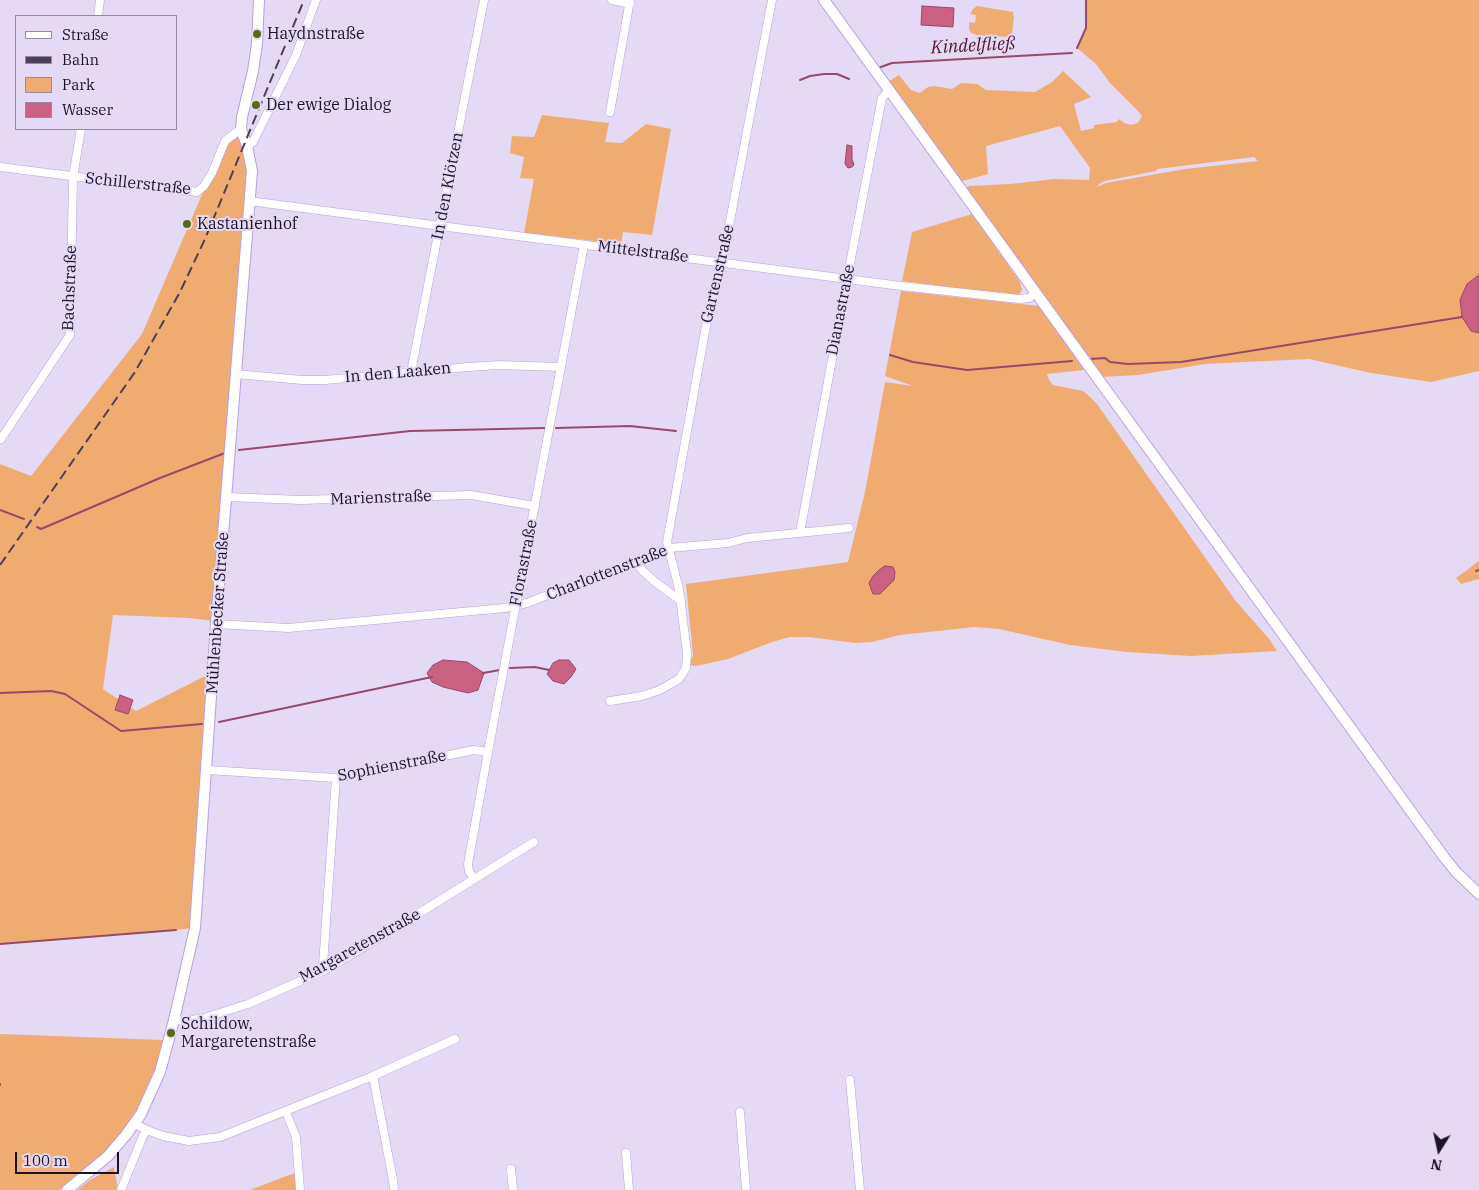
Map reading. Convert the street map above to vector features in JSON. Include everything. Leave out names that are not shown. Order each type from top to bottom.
[{"type":"main road","name":"Mühlenbecker Straße","points":[[67,1190],[108,1156],[135,1124],[144,1108],[160,1072],[195,928],[216,624],[252,171],[241,129],[254,71],[260,0]]},
{"type":"main road","points":[[824,0],[877,76],[1444,857],[1456,872],[1479,894]]},
{"type":"street","points":[[98,15],[100,0]]},
{"type":"street","points":[[247,146],[253,142],[292,63],[316,0]]},
{"type":"street","name":"In den Klötzen","points":[[411,372],[484,0]]},
{"type":"street","points":[[610,112],[630,2],[612,0]]},
{"type":"street","name":"Gartenstraße","points":[[610,701],[623,700],[660,690],[679,679],[684,673],[687,662],[681,601],[668,542],[706,326],[722,262],[772,0]]},
{"type":"street","name":"Dianastraße","points":[[800,533],[882,98],[888,91]]},
{"type":"street","name":"Schillerstraße","points":[[0,167],[197,192],[204,186],[212,173],[225,141],[241,129]]},
{"type":"street","name":"Bachstraße","points":[[1,439],[70,335],[73,177],[81,130]]},
{"type":"street","name":"Mittelstraße","points":[[249,201],[901,286],[1019,299],[1029,298],[1036,293]]},
{"type":"street","name":"Florastraße","points":[[474,879],[469,871],[468,864],[584,245]]},
{"type":"street","name":"In den Laaken","points":[[236,374],[302,380],[325,380],[499,365],[561,368]]},
{"type":"street","name":"Marienstraße","points":[[227,497],[301,500],[471,496],[535,506]]},
{"type":"street","name":"Charlottenstraße","points":[[216,624],[288,628],[516,606],[669,548],[728,543],[747,538],[848,528]]},
{"type":"street","points":[[635,561],[642,570],[681,601]]},
{"type":"street","name":"Sophienstraße","points":[[207,770],[336,778],[474,750],[488,752]]},
{"type":"street","points":[[325,970],[323,965],[336,778]]},
{"type":"street","name":"Margaretenstraße","points":[[174,1020],[186,1021],[204,1018],[248,1004],[325,970],[371,944],[534,842]]},
{"type":"street","points":[[135,1124],[163,1136],[189,1141],[220,1138],[373,1076],[455,1039]]},
{"type":"street","points":[[373,1076],[394,1190]]},
{"type":"street","points":[[850,1080],[860,1190]]},
{"type":"street","points":[[286,1112],[296,1137],[300,1190]]},
{"type":"street","points":[[740,1112],[746,1190]]},
{"type":"street","points":[[121,1190],[147,1130]]},
{"type":"street","points":[[626,1153],[629,1190]]},
{"type":"street","points":[[511,1169],[513,1190]]},
{"type":"green space","points":[[1086,0],[1479,0],[1479,275],[1467,285],[1471,330],[1479,333],[1479,371],[1431,382],[1371,373],[1309,359],[1205,364],[1138,375],[1101,377],[965,188],[969,186],[1055,179],[1089,180],[1090,168],[1060,126],[986,146],[988,174],[959,182],[886,83],[899,75],[911,90],[920,93],[928,87],[952,89],[961,83],[977,84],[986,90],[1035,92],[1052,82],[1063,71],[1091,97],[1074,104],[1081,131],[1094,128],[1094,125],[1117,122],[1119,119],[1131,125],[1138,123],[1142,116],[1110,83],[1096,64],[1077,48],[1086,28]],"holes":[[[1254,157],[1258,161],[1185,169],[1106,183],[1097,187],[1105,181],[1156,171],[1157,169]]]},
{"type":"green space","points":[[977,6],[1013,12],[1012,33],[1009,37],[971,33],[969,22],[975,23],[976,15],[970,14]]},
{"type":"green space","points":[[542,115],[609,123],[605,142],[622,143],[646,124],[671,129],[652,235],[623,232],[621,244],[524,233],[534,179],[520,178],[524,157],[510,153],[512,136],[534,137]]},
{"type":"green space","points":[[238,131],[250,135],[245,151],[247,178],[243,210],[248,226],[214,621],[189,618],[113,615],[103,689],[136,711],[213,672],[195,928],[0,944],[0,464],[31,476],[142,334],[225,141]]},
{"type":"green space","points":[[972,214],[1020,282],[1022,290],[1018,296],[902,281],[912,232]]},
{"type":"green space","points":[[901,291],[1039,306],[1084,370],[1047,374],[1049,380],[1053,385],[1083,391],[1097,404],[1235,600],[1270,640],[1277,651],[1191,656],[1127,652],[1070,645],[999,629],[975,627],[900,635],[872,642],[855,643],[809,637],[790,637],[728,659],[696,666],[689,665],[693,655],[686,584],[848,562],[865,492],[885,382],[913,386],[885,376]]},
{"type":"green space","points":[[1479,561],[1479,579],[1461,584],[1456,578]]},
{"type":"green space","points":[[0,1034],[164,1040],[141,1114],[105,1153],[59,1190],[0,1190]]},
{"type":"green space","points":[[114,1167],[118,1190],[78,1190],[90,1180]]},
{"type":"green space","points":[[296,1173],[297,1190],[250,1190],[289,1175]]},
{"type":"water","points":[[922,6],[954,8],[953,27],[921,25]]},
{"type":"water","points":[[847,145],[852,146],[854,165],[848,168],[845,164]]},
{"type":"water","points":[[1479,275],[1479,333],[1471,331],[1462,317],[1460,300],[1467,284]]},
{"type":"water","points":[[885,566],[893,567],[895,572],[894,580],[880,594],[873,594],[869,583],[873,576]]},
{"type":"water","points":[[443,660],[467,662],[484,673],[478,690],[468,693],[443,687],[432,682],[427,673],[433,665]]},
{"type":"water","points":[[559,660],[569,660],[576,669],[564,684],[553,681],[547,674],[553,663]]},
{"type":"water","points":[[120,695],[133,700],[128,714],[115,710]]},
{"type":"waterway","name":"Kindelfließ","points":[[1077,48],[1086,28],[1086,0]]},
{"type":"waterway","name":"Kindelfließ","points":[[878,68],[892,63],[1072,53]]},
{"type":"waterway","name":"Kindelfließ","points":[[800,80],[824,74],[837,74],[849,79]]},
{"type":"waterway","points":[[1090,359],[1105,358],[1110,362],[1128,364],[1181,362],[1462,317]]},
{"type":"waterway","points":[[890,355],[913,362],[967,370],[1072,361]]},
{"type":"waterway","points":[[556,428],[630,426],[676,431]]},
{"type":"waterway","points":[[239,450],[410,431],[545,428]]},
{"type":"waterway","points":[[37,527],[41,529],[160,478],[225,453]]},
{"type":"waterway","points":[[0,510],[24,519]]},
{"type":"waterway","points":[[510,668],[535,667],[549,670]]},
{"type":"waterway","points":[[483,673],[500,670]]},
{"type":"waterway","points":[[219,722],[432,677]]},
{"type":"waterway","points":[[0,693],[51,691],[65,694],[121,731],[202,724]]},
{"type":"waterway","points":[[0,944],[176,930]]},
{"type":"railway","points":[[0,565],[135,372],[180,292],[205,239],[304,0]]},
{"type":"place","name":"Haydnstraße","points":[[257,34]]},
{"type":"place","name":"Der ewige Dialog","points":[[256,105]]},
{"type":"place","name":"Kastanienhof","points":[[187,224]]},
{"type":"place","name":"Schildow, Margaretenstraße","points":[[171,1033]]}]
